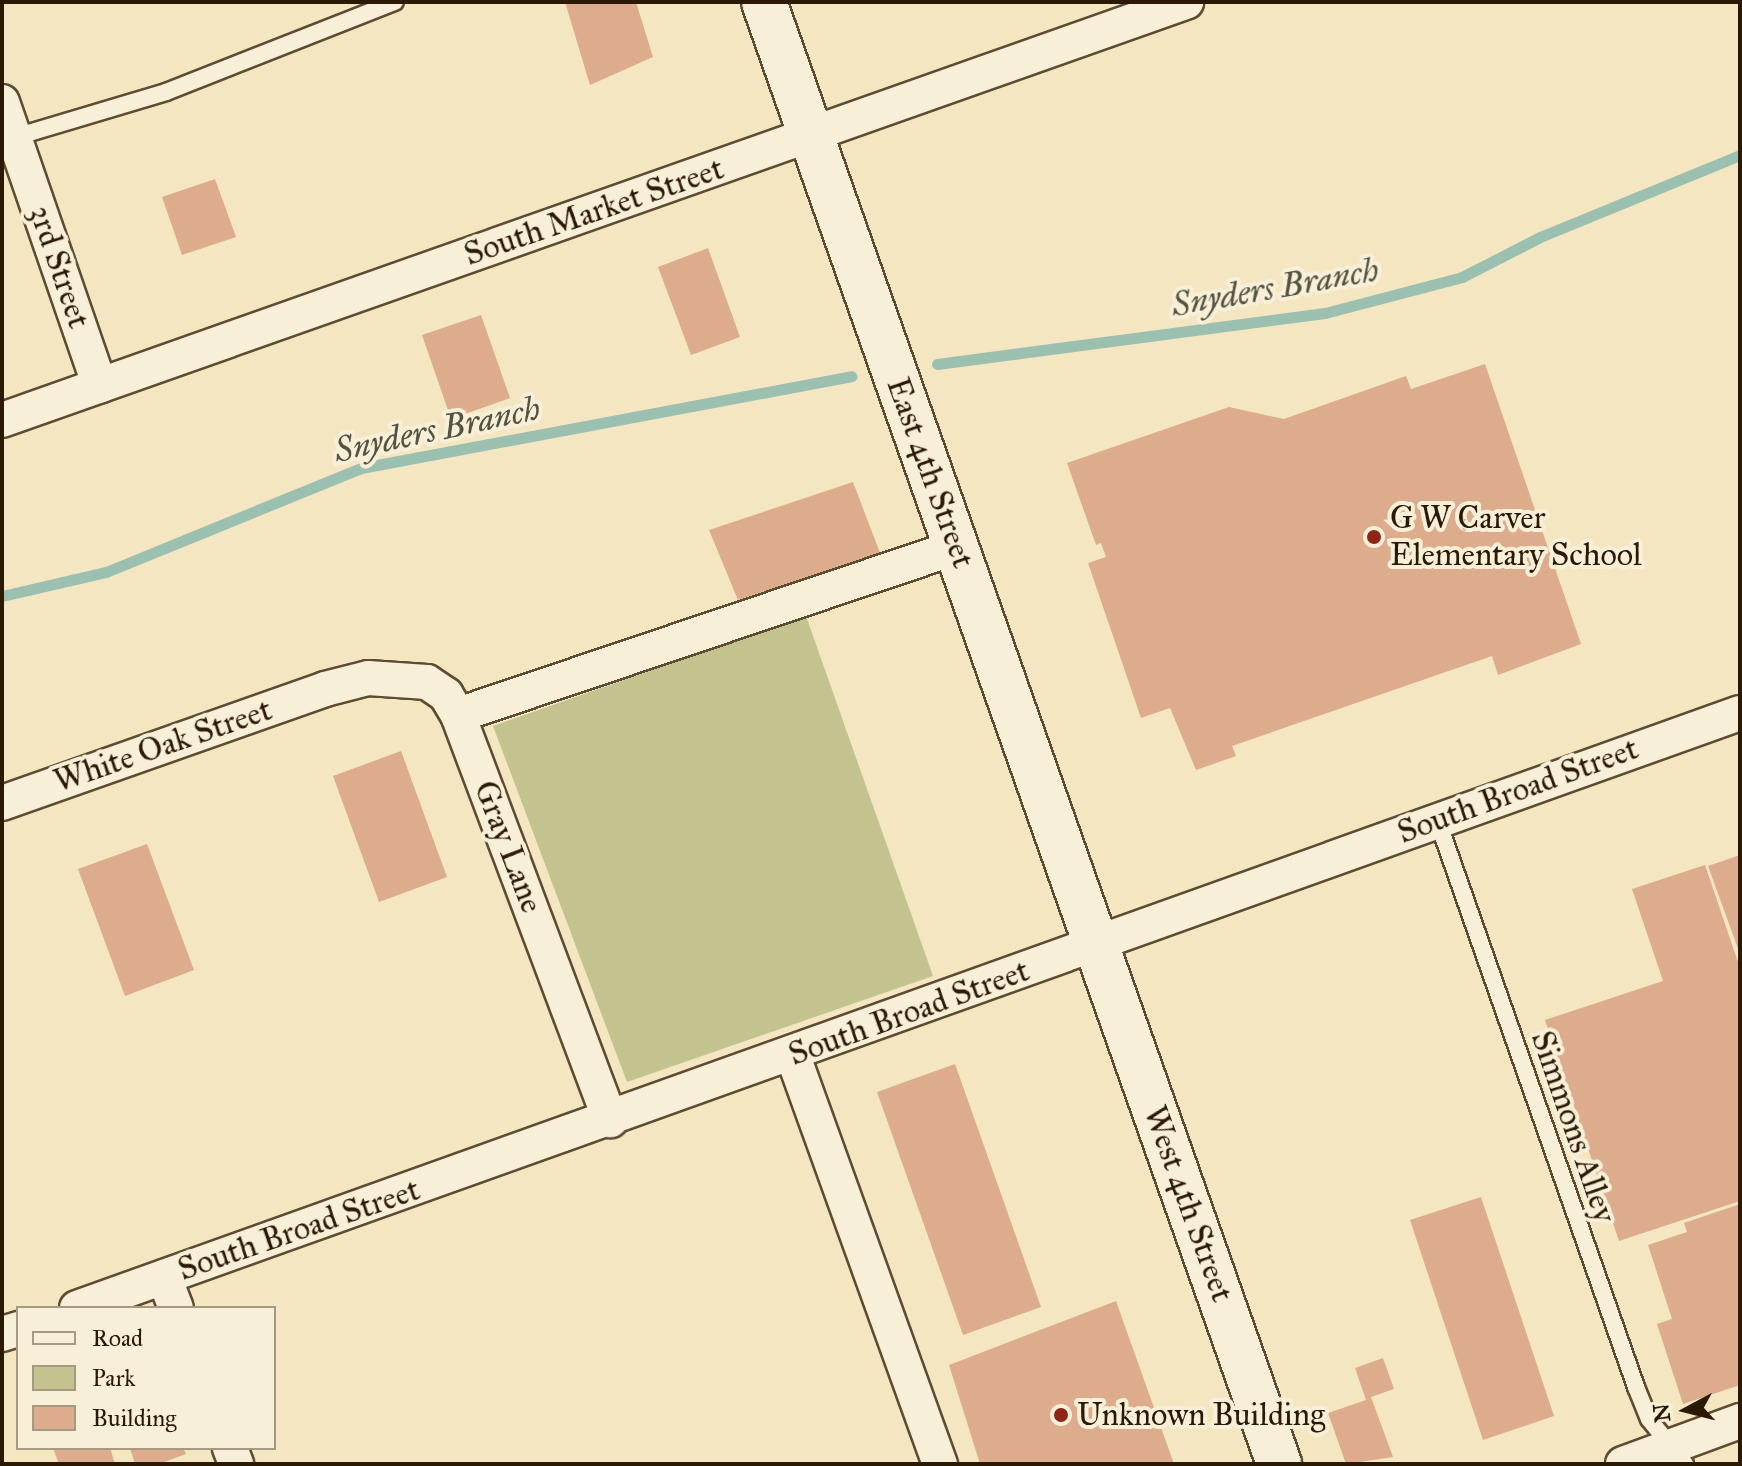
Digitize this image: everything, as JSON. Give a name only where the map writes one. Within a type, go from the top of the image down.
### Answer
[{"type":"main road","name":"East 4th Street","points":[[764,2],[1095,944]]},
{"type":"main road","name":"West 4th Street","points":[[1095,944],[1279,1464]]},
{"type":"street","name":"South Market Street","points":[[2,420],[1186,2]]},
{"type":"street","name":"3rd Street","points":[[2,102],[8,140],[100,386]]},
{"type":"street","points":[[458,715],[957,547]]},
{"type":"street","name":"Gray Lane","points":[[325,689],[368,678],[413,677],[446,695],[458,715],[610,1120]]},
{"type":"street","name":"White Oak Street","points":[[2,803],[325,689]]},
{"type":"street","name":"South Broad Street","points":[[89,1306],[170,1293],[610,1120],[793,1056],[1437,819],[1740,713]]},
{"type":"street","points":[[793,1056],[940,1464]]},
{"type":"street","points":[[1623,1464],[1678,1455],[1740,1421]]},
{"type":"lane","points":[[8,140],[166,92],[395,2]]},
{"type":"lane","name":"Simmons Alley","points":[[1437,819],[1630,1373],[1649,1419],[1678,1455]]},
{"type":"green space","points":[[806,616],[933,976],[627,1082],[493,726]]},
{"type":"building","points":[[565,2],[636,2],[653,57],[590,85]]},
{"type":"building","points":[[215,179],[236,237],[182,255],[162,197]]},
{"type":"building","points":[[708,248],[740,337],[691,355],[658,267]]},
{"type":"building","points":[[481,315],[510,398],[451,419],[422,335]]},
{"type":"building","points":[[1485,364],[1581,644],[1498,675],[1492,656],[1232,746],[1236,756],[1196,770],[1170,708],[1141,718],[1088,563],[1106,557],[1101,543],[1096,545],[1067,463],[1229,407],[1284,419],[1406,376],[1411,389]]},
{"type":"building","points":[[853,482],[880,553],[738,600],[709,530]]},
{"type":"building","points":[[401,751],[447,877],[379,902],[333,776]]},
{"type":"building","points":[[147,844],[194,970],[125,996],[78,869]]},
{"type":"building","points":[[1740,855],[1740,954],[1708,866]]},
{"type":"building","points":[[1705,865],[1740,968],[1740,1201],[1619,1241],[1545,1020],[1663,981],[1632,889]]},
{"type":"building","points":[[955,1064],[1041,1307],[963,1335],[877,1092]]},
{"type":"building","points":[[1481,1197],[1554,1416],[1483,1440],[1410,1220]]},
{"type":"building","points":[[1740,1204],[1740,1385],[1683,1404],[1657,1324],[1672,1319],[1648,1245],[1687,1232],[1684,1223]]},
{"type":"building","name":"Unknown Building","points":[[1116,1301],[1174,1464],[980,1464],[949,1365]]},
{"type":"building","points":[[1383,1358],[1394,1389],[1371,1397],[1393,1457],[1346,1464],[1328,1413],[1366,1400],[1355,1368]]},
{"type":"building","points":[[54,1450],[111,1450],[115,1464],[59,1464]]},
{"type":"building","points":[[131,1450],[184,1450],[186,1454],[159,1464],[135,1464]]},
{"type":"waterway","name":"Snyders Branch","points":[[937,364],[1325,313],[1462,277],[1540,237],[1740,155]]},
{"type":"waterway","name":"Snyders Branch","points":[[2,596],[106,572],[361,468],[851,376]]},
{"type":"place","name":"G W Carver Elementary School","points":[[1374,537]]},
{"type":"place","name":"Unknown Building","points":[[1061,1415]]}]
